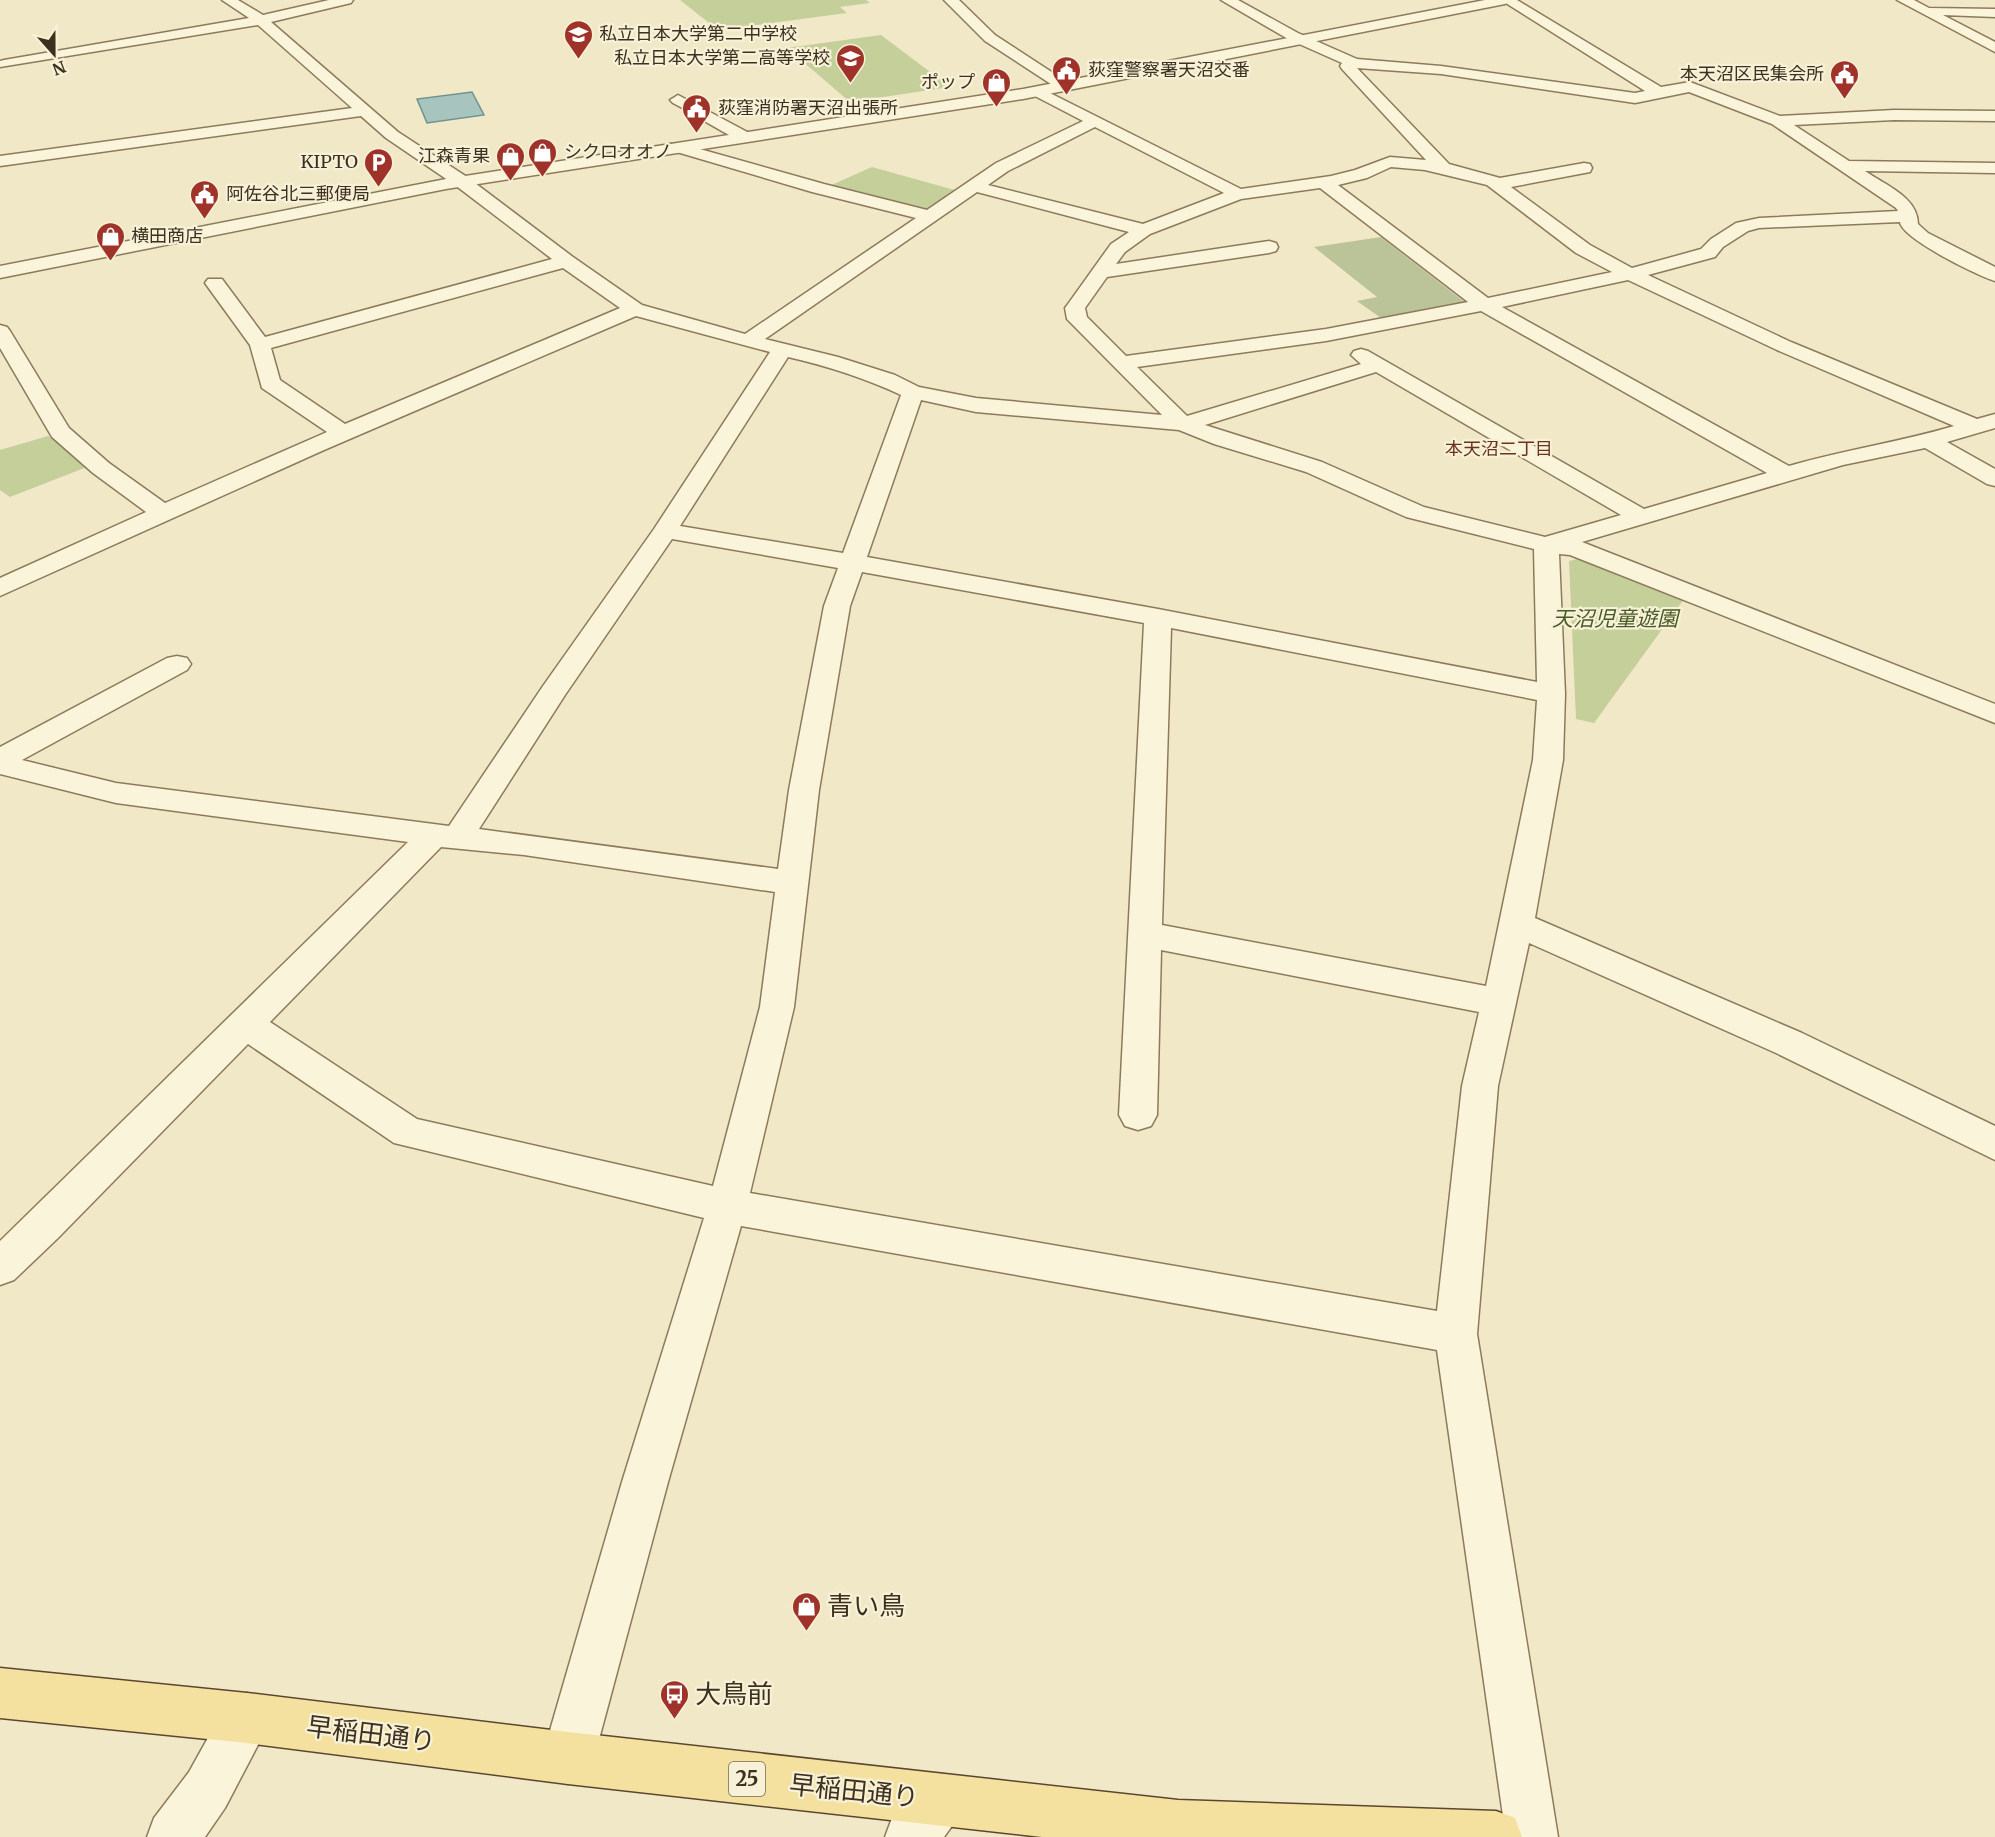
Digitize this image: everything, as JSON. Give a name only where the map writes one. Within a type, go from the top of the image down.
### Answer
[{"type":"main road","name":"早稲田通り","points":[[0,1693],[247,1718],[568,1758],[925,1819],[1181,1831],[1496,1837]]},
{"type":"street","points":[[229,0],[261,20],[392,135],[461,181],[566,261],[635,309],[748,341],[831,361],[887,380],[913,392],[976,405],[1183,424],[1222,439],[1314,467],[1415,512],[1546,545],[1575,548],[1995,714]]},
{"type":"street","points":[[1,66],[261,20],[346,0]]},
{"type":"street","points":[[951,0],[990,38],[1065,87]]},
{"type":"street","points":[[1228,0],[1354,63],[1441,70],[1635,98],[1690,87],[1778,121],[1898,200],[1904,205],[1909,216],[1909,226],[1922,237],[1995,275]]},
{"type":"street","points":[[0,272],[461,181],[1038,92],[1506,0],[1658,92]]},
{"type":"street","points":[[1904,0],[1995,48]]},
{"type":"street","points":[[1924,11],[1995,13]]},
{"type":"street","points":[[1354,63],[1347,66],[1444,169]]},
{"type":"street","points":[[1038,92],[1238,194]]},
{"type":"street","points":[[678,100],[705,114],[711,121],[746,137]]},
{"type":"street","points":[[0,161],[365,111]]},
{"type":"street","points":[[1778,121],[1894,115],[1995,116]]},
{"type":"street","points":[[748,341],[1002,166],[1096,121]]},
{"type":"street","points":[[676,147],[818,188],[930,216]]},
{"type":"street","points":[[1183,424],[1077,319],[1075,308],[1118,248],[1144,230],[1238,194],[1324,183],[1362,174],[1391,161],[1444,169],[1497,184],[1583,249],[1630,274],[1784,346],[1986,424]]},
{"type":"street","points":[[1846,166],[1995,168]]},
{"type":"street","points":[[1497,184],[1584,168]]},
{"type":"street","points":[[1324,183],[1484,305],[1786,474]]},
{"type":"street","points":[[973,186],[1144,230]]},
{"type":"street","points":[[1121,363],[1326,334],[1484,305],[1630,274],[1708,254],[1717,243],[1742,227],[1759,223],[1909,216]]},
{"type":"street","points":[[1101,272],[1269,247]]},
{"type":"street","points":[[260,345],[566,261]]},
{"type":"street","points":[[215,283],[260,345],[270,383],[343,434]]},
{"type":"street","points":[[0,588],[162,512],[635,309]]},
{"type":"street","points":[[0,331],[60,432],[101,468],[162,512]]},
{"type":"street","points":[[1326,334],[1639,516]]},
{"type":"street","points":[[0,1267],[246,1024],[446,836],[553,692],[665,531],[782,350]]},
{"type":"street","points":[[1183,424],[1378,365]]},
{"type":"street","points":[[568,1758],[645,1482],[727,1206],[777,1007],[804,790],[837,606],[913,392]]},
{"type":"street","points":[[1546,545],[1839,459],[1928,441],[1986,424]]},
{"type":"street","points":[[1928,441],[1995,479]]},
{"type":"street","points":[[665,531],[853,561],[1158,617],[1551,694]]},
{"type":"street","points":[[1532,1837],[1456,1334],[1480,1086],[1517,924],[1548,760],[1551,694],[1546,545]]},
{"type":"street","points":[[1137,1115],[1158,617]]},
{"type":"street","points":[[0,759],[177,664]]},
{"type":"street","points":[[0,764],[116,793],[524,844],[793,883]]},
{"type":"street","points":[[1517,924],[1789,1043],[1995,1144]]},
{"type":"street","points":[[1145,934],[1499,1002]]},
{"type":"street","points":[[246,1024],[407,1132],[727,1206],[1456,1334]]},
{"type":"street","points":[[173,1837],[207,1790],[247,1718]]},
{"type":"green space","points":[[680,0],[866,0],[870,3],[840,7],[847,13],[718,30]]},
{"type":"green space","points":[[881,35],[950,87],[850,102],[787,48]]},
{"type":"green space","points":[[872,167],[958,191],[928,212],[827,187]]},
{"type":"green space","points":[[1381,237],[1467,304],[1381,318],[1357,301],[1377,297],[1314,247]]},
{"type":"green space","points":[[48,436],[92,465],[10,497],[0,490],[0,450]]},
{"type":"green space","name":"天沼児童遊園","points":[[1582,558],[1684,599],[1594,723],[1576,719],[1569,561]]},
{"type":"water","points":[[472,92],[484,115],[427,123],[417,99]]},
{"type":"place","name":"私立日本大学第二中学校","points":[[578,60]]},
{"type":"place","name":"私立日本大学第二高等学校","points":[[851,84]]},
{"type":"place","name":"荻窪警察署天沼交番","points":[[1067,96]]},
{"type":"place","name":"本天沼区民集会所","points":[[1845,100]]},
{"type":"place","name":"ポップ","points":[[996,108]]},
{"type":"place","name":"荻窪消防署天沼出張所","points":[[697,134]]},
{"type":"place","name":"シクロオオノ","points":[[543,178]]},
{"type":"place","name":"江森青果","points":[[511,182]]},
{"type":"place","name":"KIPTO","points":[[379,188]]},
{"type":"place","name":"阿佐谷北三郵便局","points":[[205,220]]},
{"type":"place","name":"横田商店","points":[[110,262]]},
{"type":"place","name":"青い鳥","points":[[806,1632]]},
{"type":"place","name":"大鳥前","points":[[674,1720]]},
{"type":"district","name":"本天沼二丁目","points":[[1499,449]]}]
